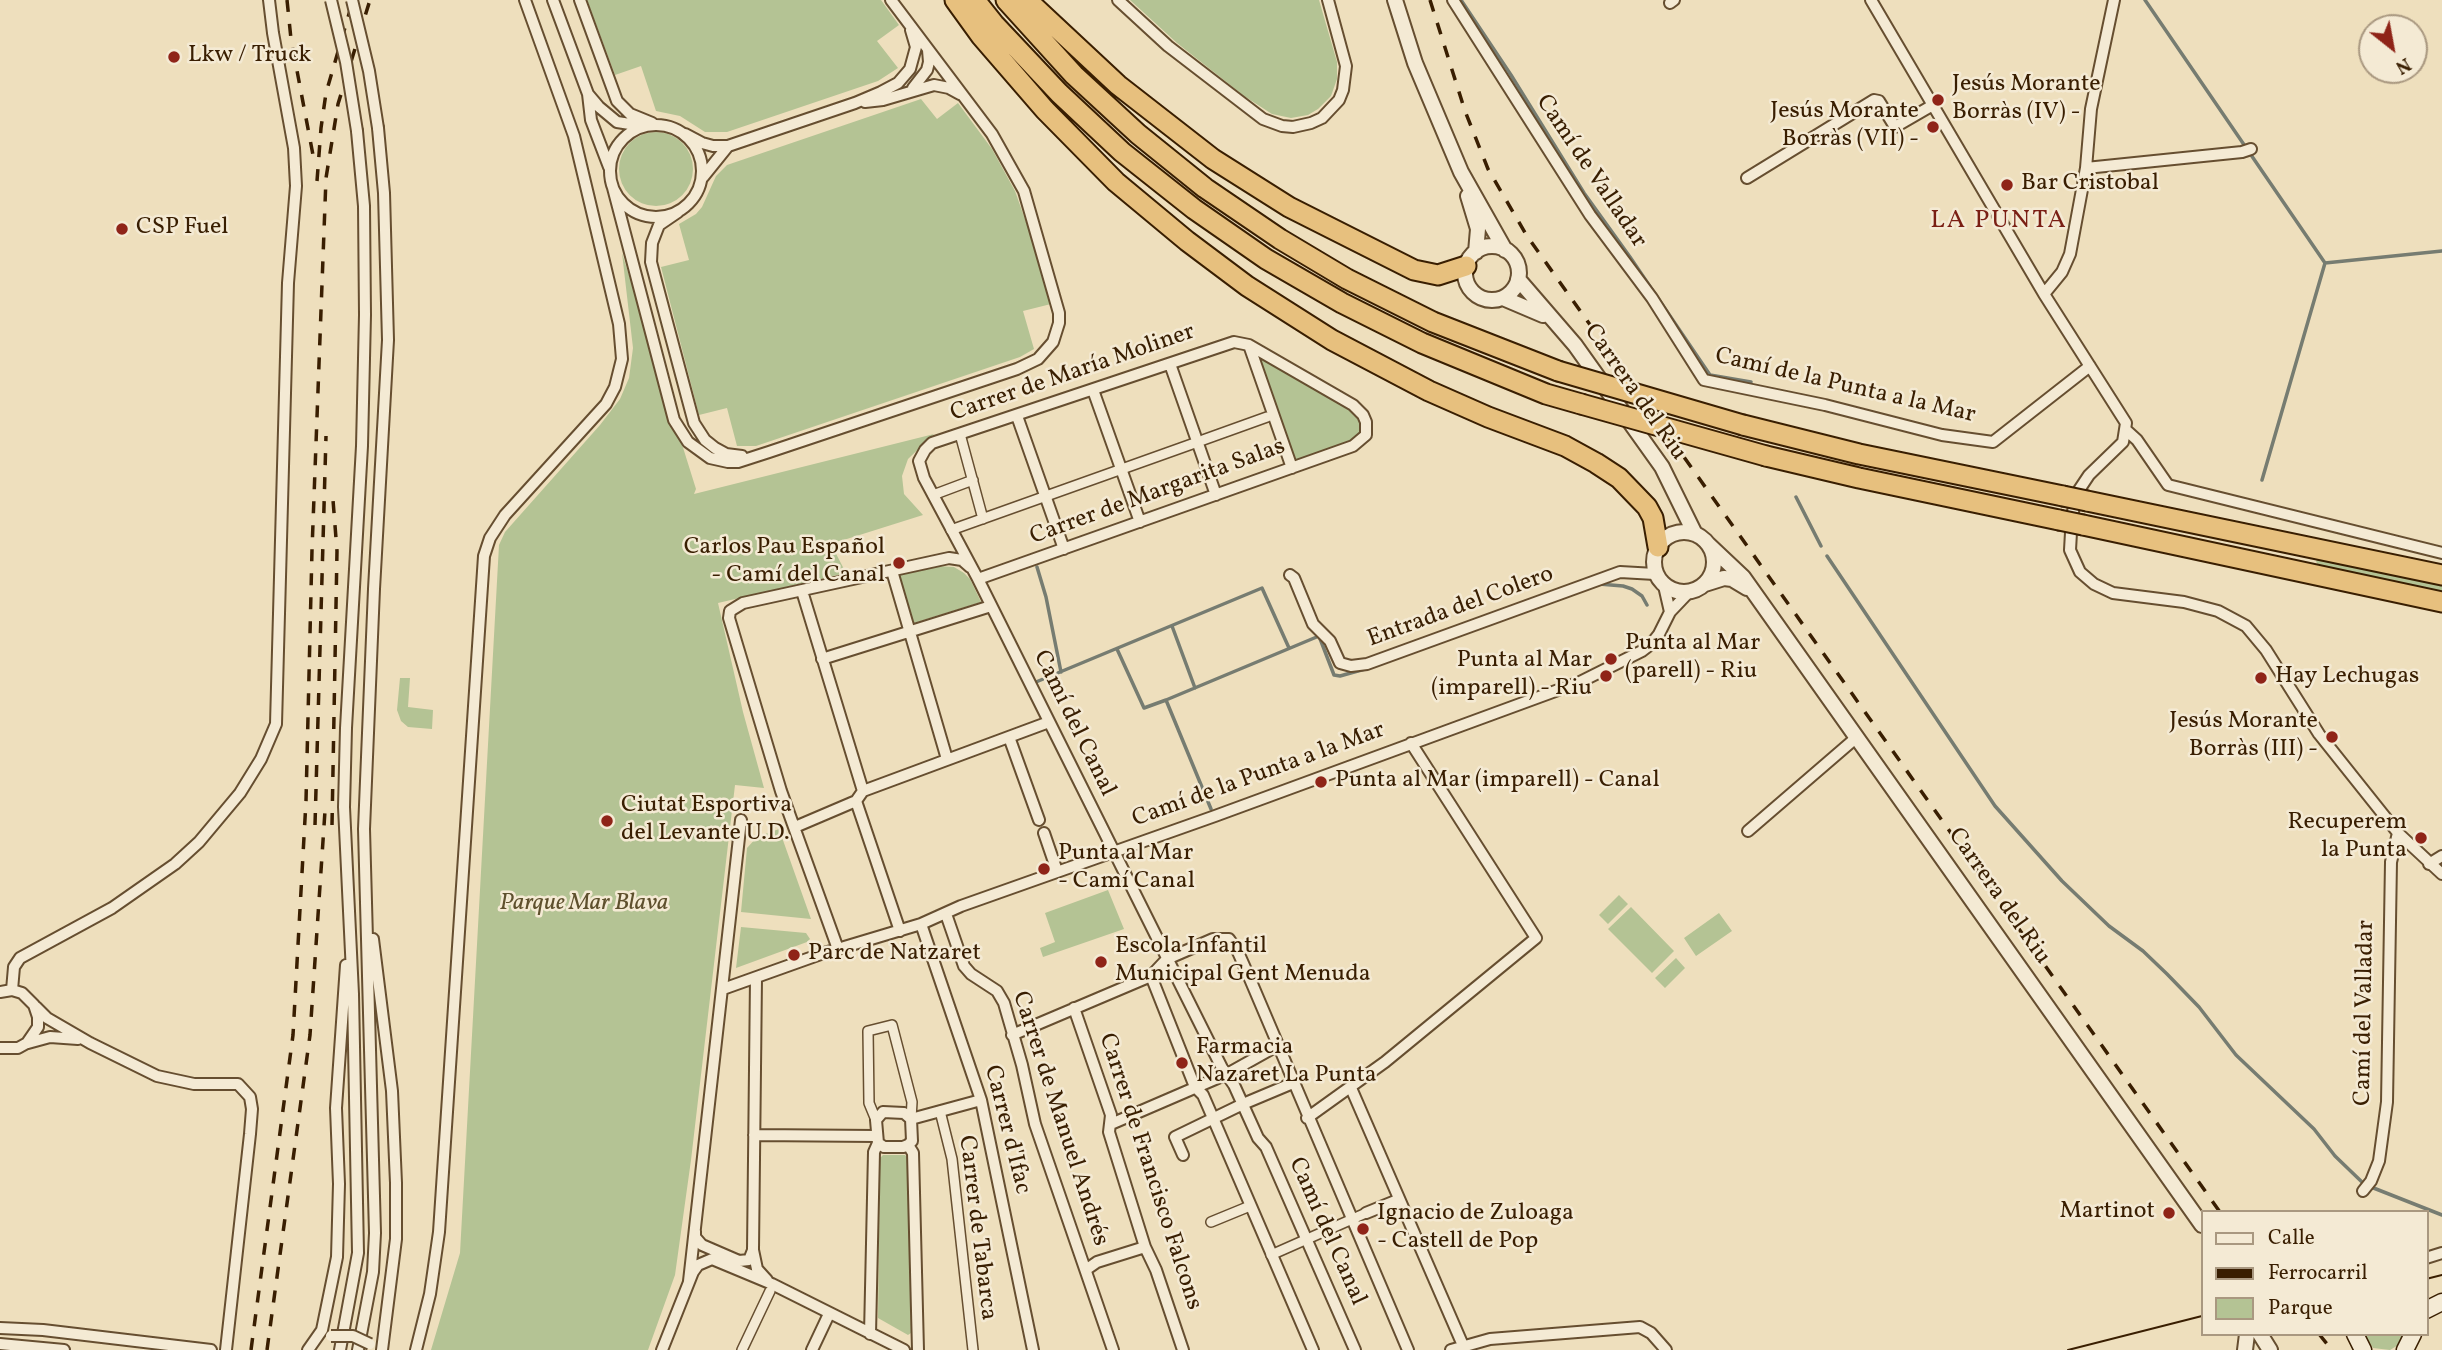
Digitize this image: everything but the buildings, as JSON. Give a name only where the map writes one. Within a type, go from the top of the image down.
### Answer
[{"type":"highway","points":[[955,0],[981,36],[1045,110],[1116,182],[1187,242],[1247,286],[1332,340],[1429,391],[1564,446],[1596,463],[1619,478],[1647,507],[1663,541]]},
{"type":"highway","points":[[975,0],[1059,93],[1122,152],[1194,209],[1266,259],[1342,303],[1422,342],[1546,394],[1766,456],[1859,478],[2442,602]]},
{"type":"highway","points":[[1006,0],[1074,75],[1138,134],[1205,188],[1280,239],[1347,279],[1433,322],[1558,372],[1743,425],[1859,454],[2442,575]]},
{"type":"highway","points":[[1027,0],[1118,85],[1213,159],[1289,207],[1414,270],[1437,275],[1471,259]]},
{"type":"street","points":[[226,1350],[250,1134],[250,1097],[238,1084],[194,1084],[157,1076],[47,1018],[30,999],[6,991],[20,958],[112,908],[175,864],[199,842],[240,793],[261,759],[276,724],[288,283],[296,186],[294,148],[272,33],[269,0]]},
{"type":"street","points":[[331,0],[346,61],[357,131],[364,206],[365,315],[362,446],[344,807],[351,917],[358,1253],[340,1350]]},
{"type":"street","points":[[352,0],[369,71],[378,128],[384,193],[388,340],[374,576],[365,879],[374,1113],[375,1233],[369,1298],[359,1350]]},
{"type":"street","points":[[416,1350],[430,1294],[439,1232],[484,556],[490,538],[505,515],[606,404],[619,377],[622,359],[619,324],[574,136],[525,0]]},
{"type":"street","points":[[553,0],[588,94],[591,120],[610,170],[678,428],[695,449],[718,460],[738,462],[1028,365],[1047,351],[1053,342],[1059,323],[1058,302],[1024,191],[1002,150],[891,0]]},
{"type":"street","points":[[580,0],[617,101],[630,114],[672,127],[713,146],[728,146],[855,103],[898,83],[906,76],[913,62],[915,47],[907,21]]},
{"type":"street","points":[[1118,0],[1168,46],[1253,111],[1272,123],[1293,127],[1322,118],[1339,100],[1343,90],[1346,66],[1328,0]]},
{"type":"street","points":[[1395,0],[1415,63],[1461,172],[1478,229],[1466,281],[1474,294],[1488,300],[1503,298],[1513,290],[1518,279],[1518,265],[1505,250],[1461,172]]},
{"type":"street","name":"Camí de Valladar","points":[[1453,0],[1590,215],[1652,298],[1695,365]]},
{"type":"street","points":[[1871,0],[2045,294],[2126,423],[2123,442],[2089,475],[2079,490],[2073,515],[2070,550],[2080,572],[2094,584],[2113,593],[2184,602],[2218,611],[2246,626],[2266,650],[2319,734],[2398,833],[2442,874]]},
{"type":"street","points":[[2045,294],[2067,264],[2086,167],[2091,109],[2114,0]]},
{"type":"street","points":[[905,93],[919,83],[927,70],[928,48]]},
{"type":"street","points":[[855,103],[883,100],[934,85],[949,88],[966,99]]},
{"type":"street","points":[[588,94],[617,121],[643,126]]},
{"type":"street","points":[[1747,178],[1874,100],[1879,101],[1895,127],[1933,105]]},
{"type":"street","points":[[610,170],[612,155],[630,132],[643,126],[658,124]]},
{"type":"street","points":[[685,134],[700,153],[702,178]]},
{"type":"street","points":[[728,146],[714,160],[690,203],[659,225],[650,252],[694,423],[705,440],[726,454],[739,456],[769,452]]},
{"type":"street","points":[[2086,167],[2246,151]]},
{"type":"street","points":[[612,184],[618,197],[638,214],[652,217],[678,212]]},
{"type":"street","points":[[1471,259],[1490,246],[1505,250]]},
{"type":"street","name":"Carrera del Riu","points":[[1518,279],[1575,345],[1662,467],[1695,534]]},
{"type":"street","name":"Carrera del Riu","points":[[1503,298],[1551,319]]},
{"type":"street","name":"Carrer de María Moliner","points":[[919,461],[932,443],[1234,342],[1249,345]]},
{"type":"street","points":[[1249,345],[1292,468]]},
{"type":"street","name":"Carrer de Margarita Salas","points":[[976,576],[1064,549],[1362,441],[1367,430],[1359,410],[1249,345]]},
{"type":"street","points":[[1170,364],[1216,495]]},
{"type":"street","name":"Camí de la Punta a la Mar","points":[[1695,365],[1704,380],[1825,405],[1942,435],[1993,442],[2090,366]]},
{"type":"street","points":[[1093,390],[1140,522]]},
{"type":"street","points":[[1017,416],[1064,549]]},
{"type":"street","points":[[1203,440],[1267,417]]},
{"type":"street","points":[[2126,430],[2137,440],[2168,485],[2442,553]]},
{"type":"street","points":[[960,434],[983,519]]},
{"type":"street","points":[[951,530],[1192,444]]},
{"type":"street","name":"Camí del Canal","points":[[919,461],[923,478],[976,576],[1258,1138],[1266,1147],[1355,1350]]},
{"type":"street","points":[[933,495],[972,480]]},
{"type":"street","name":"Carrera del Riu","points":[[1663,541],[1676,516],[1676,497]]},
{"type":"street","points":[[1660,580],[1676,592],[1689,592],[1705,584],[1713,568],[1713,555],[1708,544],[1695,534],[1682,532],[1663,541],[1653,560],[1670,612]]},
{"type":"street","name":"Carrera del Riu","points":[[1708,544],[1743,577],[2200,1222]]},
{"type":"street","points":[[838,949],[781,791],[729,618],[730,611],[743,603],[949,558],[962,560],[976,576]]},
{"type":"street","points":[[891,571],[947,760]]},
{"type":"street","name":"Entrada del Colero","points":[[1290,575],[1294,578],[1312,625],[1330,641],[1340,663],[1351,666],[1367,664],[1620,572],[1660,580]]},
{"type":"street","name":"Carrera del Riu","points":[[1705,584],[1715,580],[1732,579],[1756,596]]},
{"type":"street","points":[[802,591],[863,791]]},
{"type":"street","name":"Camí de la Punta a la Mar","points":[[723,989],[838,949],[921,924],[1057,871],[1580,682],[1642,651],[1659,634],[1670,612],[1689,592]]},
{"type":"street","points":[[822,659],[991,607]]},
{"type":"street","points":[[795,827],[856,801],[863,791],[1048,722]]},
{"type":"street","points":[[1009,737],[1057,871]]},
{"type":"street","points":[[1748,831],[1857,737]]},
{"type":"street","points":[[1307,1118],[1351,1088],[1536,938],[1411,743]]},
{"type":"street","points":[[856,801],[900,930]]},
{"type":"street","points":[[689,1281],[741,820]]},
{"type":"street","name":"Camí del Valladar","points":[[2364,1191],[2379,1161],[2387,1102],[2391,862],[2398,833]]},
{"type":"street","points":[[2429,864],[2442,856]]},
{"type":"street","points":[[365,879],[383,1009],[395,1136],[396,1239],[382,1350]]},
{"type":"street","name":"Carrer de Manuel Andrés","points":[[946,914],[964,965],[971,974],[997,991],[1004,1003],[1035,1124],[1114,1350]]},
{"type":"street","points":[[310,1349],[322,1330],[337,1257],[339,1184],[336,1108],[351,917]]},
{"type":"street","name":"Carrer d'Ifac","points":[[921,924],[981,1100],[1034,1350]]},
{"type":"street","points":[[1312,1350],[1203,1095],[1195,1087],[1151,976],[1167,959],[1213,939],[1229,939],[1238,952],[1408,1350]]},
{"type":"street","name":"Carrer de Francisco Falcons","points":[[1012,1035],[1151,976]]},
{"type":"street","points":[[756,978],[752,1250],[757,1269],[771,1287]]},
{"type":"street","points":[[27,1043],[38,1027],[36,1007]]},
{"type":"street","name":"Carrer de Francisco Falcons","points":[[1074,1008],[1109,1107],[1109,1132],[1145,1247],[1156,1270],[1184,1350]]},
{"type":"street","points":[[754,1135],[877,1140],[884,1147],[908,1145],[912,1141],[912,1102],[892,1025],[868,1031],[869,1104],[876,1119],[877,1140],[874,1153],[870,1334]]},
{"type":"street","points":[[0,1048],[18,1048],[27,1043],[62,1036],[90,1043]]},
{"type":"street","points":[[1111,1124],[1227,1074],[1277,1046]]},
{"type":"street","points":[[1183,1155],[1175,1137],[1293,1083]]},
{"type":"street","points":[[1351,1088],[1464,1348]]},
{"type":"street","points":[[911,1119],[981,1100]]},
{"type":"street","name":"Carrer de Tabarca","points":[[940,1111],[952,1159],[973,1350]]},
{"type":"street","points":[[876,1119],[883,1112],[904,1113],[911,1119]]},
{"type":"street","points":[[908,1145],[913,1153],[918,1350]]},
{"type":"street","points":[[1271,1255],[1398,1200]]},
{"type":"street","points":[[1211,1222],[1251,1206]]},
{"type":"street","points":[[695,1228],[695,1237],[702,1245],[739,1261],[749,1259],[752,1250]]},
{"type":"street","points":[[1087,1269],[1097,1262],[1145,1247]]},
{"type":"street","points":[[662,1350],[689,1281],[698,1265],[712,1259],[729,1264],[771,1287],[904,1350]]},
{"type":"street","points":[[742,1350],[771,1287]]},
{"type":"street","points":[[812,1350],[829,1314]]},
{"type":"street","points":[[1451,1350],[1490,1339],[1640,1327],[1651,1333],[1666,1350]]},
{"type":"street","points":[[0,1328],[211,1350]]},
{"type":"street","points":[[310,1349],[331,1336],[353,1336],[373,1347]]},
{"type":"street","points":[[0,1344],[64,1350]]},
{"type":"green space","points":[[587,0],[881,0],[899,25],[877,41],[898,68],[878,81],[727,132],[705,132],[680,116],[656,111],[641,66],[615,75]]},
{"type":"green space","points":[[1130,0],[1319,0],[1337,62],[1337,79],[1331,96],[1308,115],[1291,118],[1272,114],[1244,96],[1177,43]]},
{"type":"green space","points":[[921,99],[937,119],[958,103],[992,149],[1015,191],[1051,304],[1023,311],[1034,349],[1020,357],[756,446],[737,446],[727,408],[699,415],[661,267],[689,260],[679,224],[702,207],[716,176],[727,165]]},
{"type":"green space","points":[[656,132],[670,135],[682,143],[690,155],[693,169],[690,183],[682,195],[670,203],[656,206],[642,203],[630,195],[622,183],[619,169],[622,155],[630,143],[642,135]]},
{"type":"green space","name":"Ciutat Esportiva del Levante U.D.","points":[[622,253],[696,489],[694,494],[934,434],[908,459],[902,476],[904,494],[923,515],[831,544],[846,573],[718,603],[764,788],[735,785],[675,1275],[648,1350],[431,1350],[460,1253],[499,545],[505,532],[600,425],[620,399],[629,378],[633,348]]},
{"type":"green space","points":[[1259,357],[1356,412],[1362,420],[1361,433],[1356,441],[1294,461],[1257,360]]},
{"type":"green space","points":[[2319,558],[2442,585],[2442,593],[2318,566],[2316,561]]},
{"type":"green space","points":[[938,566],[954,567],[964,573],[970,579],[981,602],[914,623],[899,575]]},
{"type":"green space","points":[[400,678],[410,678],[408,707],[433,710],[432,729],[408,727],[401,721],[397,710]]},
{"type":"green space","points":[[779,829],[811,919],[741,912],[747,848],[757,837]]},
{"type":"green space","points":[[1108,890],[1124,929],[1043,957],[1040,948],[1055,942],[1045,913]]},
{"type":"green space","points":[[1619,895],[1628,904],[1608,924],[1599,915]]},
{"type":"green space","points":[[1631,907],[1674,951],[1652,973],[1608,929]]},
{"type":"green space","points":[[1719,913],[1732,931],[1696,956],[1684,938]]},
{"type":"green space","points":[[741,927],[806,933],[810,939],[736,968]]},
{"type":"green space","points":[[1676,958],[1685,968],[1665,988],[1655,978]]},
{"type":"green space","points":[[883,1155],[905,1155],[908,1158],[911,1333],[908,1335],[878,1318],[880,1158]]},
{"type":"green space","points":[[2365,1336],[2404,1336],[2400,1344],[2390,1350],[2373,1348]]},
{"type":"waterway","points":[[1461,0],[1584,193],[1710,375],[1751,382]]},
{"type":"waterway","points":[[2145,0],[2325,263]]},
{"type":"waterway","points":[[2262,480],[2325,263],[2442,251]]},
{"type":"waterway","points":[[1796,497],[1821,546]]},
{"type":"waterway","points":[[1827,556],[1995,806],[2062,881],[2109,926],[2143,951],[2167,974],[2199,1007],[2236,1055],[2314,1129],[2335,1156],[2363,1183]]},
{"type":"waterway","points":[[1037,567],[1061,672]]},
{"type":"waterway","points":[[1599,584],[1632,589],[1642,596],[1647,605]]},
{"type":"waterway","points":[[1036,682],[1262,588],[1289,648]]},
{"type":"waterway","points":[[1172,626],[1195,688]]},
{"type":"waterway","points":[[1166,700],[1319,636],[1334,675],[1340,676],[1365,669]]},
{"type":"waterway","points":[[1117,649],[1144,708],[1166,700],[1211,809]]},
{"type":"waterway","points":[[2371,1187],[2442,1215]]},
{"type":"tram line","points":[[2428,1278],[2442,1275]]},
{"type":"tram line","points":[[2068,1350],[2200,1317]]},
{"type":"railway","points":[[287,0],[291,39],[313,155]]},
{"type":"railway","points":[[317,181],[326,93],[353,0]]},
{"type":"railway","points":[[251,1350],[293,1035],[306,801],[326,178],[338,104],[370,0]]},
{"type":"railway","points":[[1430,0],[1465,111],[1488,169],[1527,236],[2219,1210]]},
{"type":"railway","points":[[315,825],[326,436]]},
{"type":"railway","points":[[332,825],[337,551],[333,500]]},
{"type":"railway","points":[[267,1350],[310,1035],[325,811]]},
{"type":"railway","points":[[2321,1336],[2332,1350]]},
{"type":"place","name":"Lkw / Truck","points":[[174,57]]},
{"type":"place","name":"Jesús Morante Borràs (IV) -","points":[[1938,100]]},
{"type":"place","name":"Jesús Morante Borràs (VII) -","points":[[1933,127]]},
{"type":"place","name":"Bar Cristobal","points":[[2007,185]]},
{"type":"place","name":"CSP Fuel","points":[[122,229]]},
{"type":"place","name":"Carlos Pau Español - Camí del Canal","points":[[899,563]]},
{"type":"place","name":"Punta al Mar (parell) - Riu","points":[[1611,659]]},
{"type":"place","name":"Punta al Mar (imparell) - Riu","points":[[1606,676]]},
{"type":"place","name":"Hay Lechugas","points":[[2261,678]]},
{"type":"place","name":"Jesús Morante Borràs (III) -","points":[[2332,737]]},
{"type":"place","name":"Punta al Mar (imparell) - Canal","points":[[1321,782]]},
{"type":"place","name":"Ciutat Esportiva del Levante U.D.","points":[[607,821]]},
{"type":"place","name":"Recuperem la Punta","points":[[2421,838]]},
{"type":"place","name":"Punta al Mar - Camí Canal","points":[[1044,869]]},
{"type":"place","name":"Parc de Natzaret","points":[[794,955]]},
{"type":"place","name":"Escola Infantil Municipal Gent Menuda","points":[[1101,962]]},
{"type":"place","name":"Farmacia Nazaret La Punta","points":[[1182,1063]]},
{"type":"place","name":"Martinot","points":[[2169,1213]]},
{"type":"place","name":"Ignacio de Zuloaga - Castell de Pop","points":[[1363,1229]]},
{"type":"district","name":"LA PUNTA","points":[[1999,222]]},
{"type":"park label","name":"Parque Mar Blava","points":[[584,905]]}]
